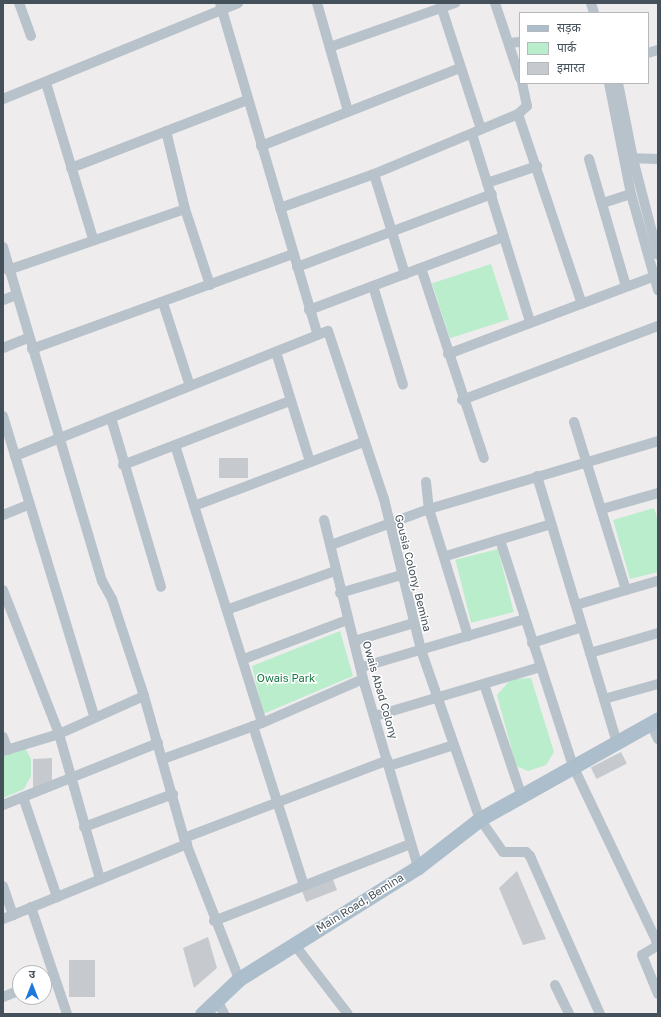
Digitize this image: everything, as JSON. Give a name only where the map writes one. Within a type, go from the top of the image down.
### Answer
[{"type":"main road","name":"Main Road, Bemina","points":[[202,1014],[239,979],[418,867],[480,819],[520,794],[654,722]]},
{"type":"street","points":[[19,3],[31,36]]},
{"type":"street","points":[[3,99],[46,83],[221,7],[238,3]]},
{"type":"street","points":[[317,3],[348,111]]},
{"type":"street","points":[[330,47],[442,6],[455,3]]},
{"type":"street","points":[[496,3],[519,75]]},
{"type":"street","points":[[442,6],[477,131],[486,183],[492,194],[503,237],[530,321]]},
{"type":"street","points":[[15,456],[318,335],[247,100],[221,7]]},
{"type":"street","points":[[509,43],[519,42]]},
{"type":"street","points":[[261,146],[460,68]]},
{"type":"street","points":[[46,83],[93,239]]},
{"type":"street","points":[[280,208],[374,174],[518,114],[528,106],[522,84]]},
{"type":"street","points":[[609,84],[628,158],[658,255]]},
{"type":"street","points":[[618,84],[628,158],[631,194],[656,276],[658,290]]},
{"type":"street","points":[[71,168],[247,100]]},
{"type":"street","points":[[518,114],[537,166],[582,304]]},
{"type":"street","points":[[166,131],[185,209],[210,285]]},
{"type":"street","points":[[628,158],[658,159]]},
{"type":"street","points":[[589,159],[626,286]]},
{"type":"street","points":[[486,183],[537,166]]},
{"type":"street","points":[[374,174],[405,274]]},
{"type":"street","points":[[297,267],[492,194]]},
{"type":"street","points":[[603,204],[631,194]]},
{"type":"street","points":[[8,270],[93,239],[185,209]]},
{"type":"street","points":[[310,310],[503,237]]},
{"type":"street","points":[[3,247],[8,270],[58,440],[102,581],[112,599],[144,696],[186,841],[214,921],[239,979]]},
{"type":"street","points":[[32,349],[163,303],[293,254]]},
{"type":"street","points":[[421,268],[462,400],[484,458]]},
{"type":"street","points":[[448,354],[530,321],[582,304],[626,286],[656,276]]},
{"type":"street","points":[[373,286],[403,385]]},
{"type":"street","points":[[3,300],[16,295]]},
{"type":"street","points":[[163,303],[190,386]]},
{"type":"street","points":[[462,400],[658,326]]},
{"type":"street","name":"Gousia Colony, Bemina","points":[[318,335],[328,331],[363,442],[384,499],[387,523],[421,650],[437,701],[480,819],[502,852],[526,852],[530,856],[600,1014]]},
{"type":"street","points":[[3,348],[28,338]]},
{"type":"street","points":[[276,352],[290,402],[310,462]]},
{"type":"street","points":[[123,465],[290,402]]},
{"type":"street","points":[[3,416],[28,505],[94,716]]},
{"type":"street","points":[[111,418],[123,465],[161,587]]},
{"type":"street","points":[[574,422],[626,590]]},
{"type":"street","points":[[331,545],[387,523],[429,509],[586,461],[658,441]]},
{"type":"street","points":[[194,506],[363,442]]},
{"type":"street","points":[[175,445],[229,609],[244,660],[257,724],[277,804],[304,886]]},
{"type":"street","points":[[537,476],[617,742]]},
{"type":"street","points":[[426,482],[429,509],[446,556],[468,636]]},
{"type":"street","points":[[602,510],[658,495]]},
{"type":"street","points":[[3,515],[28,505]]},
{"type":"street","name":"Owais Abad Colony","points":[[324,520],[331,545],[334,571],[347,620],[362,667],[363,679],[375,716],[410,844],[418,867]]},
{"type":"street","points":[[446,556],[551,524]]},
{"type":"street","points":[[500,540],[532,643],[573,766],[656,940],[657,946],[642,955],[658,994]]},
{"type":"street","points":[[229,609],[334,571]]},
{"type":"street","points":[[340,593],[401,575]]},
{"type":"street","points":[[576,605],[658,581]]},
{"type":"street","points":[[3,590],[58,734],[69,778],[100,879]]},
{"type":"street","points":[[362,667],[525,619]]},
{"type":"street","points":[[244,660],[347,620]]},
{"type":"street","points":[[354,641],[414,623]]},
{"type":"street","points":[[532,643],[582,627]]},
{"type":"street","points":[[590,653],[658,633]]},
{"type":"street","points":[[375,716],[437,701],[484,684],[540,667]]},
{"type":"street","points":[[163,759],[257,724],[363,679]]},
{"type":"street","points":[[484,684],[520,794]]},
{"type":"street","points":[[604,699],[658,684]]},
{"type":"street","points":[[3,737],[5,750],[58,734],[94,716],[144,696]]},
{"type":"street","points":[[654,722],[658,739]]},
{"type":"street","points":[[3,805],[158,743]]},
{"type":"street","points":[[3,919],[277,804],[388,763],[454,745]]},
{"type":"street","points":[[84,827],[173,794]]},
{"type":"street","points":[[23,797],[57,897]]},
{"type":"street","points":[[214,921],[410,844]]},
{"type":"street","points":[[3,886],[13,915]]},
{"type":"street","points":[[32,907],[67,1014]]},
{"type":"street","points":[[294,944],[348,1014]]},
{"type":"street","points":[[555,985],[569,1014]]},
{"type":"street","points":[[217,1000],[224,1014]]},
{"type":"green space","points":[[491,264],[509,319],[450,338],[432,283]]},
{"type":"green space","points":[[654,508],[658,520],[658,572],[630,579],[613,520]]},
{"type":"green space","points":[[498,549],[514,612],[471,623],[455,560]]},
{"type":"green space","name":"Owais Park","points":[[340,631],[353,676],[263,714],[252,666]]},
{"type":"green space","points":[[531,678],[554,752],[546,765],[528,771],[516,766],[497,695],[511,679]]},
{"type":"green space","points":[[24,746],[31,759],[31,776],[24,789],[3,798],[3,755]]},
{"type":"building","points":[[219,458],[248,458],[248,478],[219,478]]},
{"type":"building","points":[[621,752],[627,764],[597,779],[591,767]]},
{"type":"building","points":[[52,758],[52,783],[33,790],[33,759]]},
{"type":"building","points":[[517,871],[546,939],[523,945],[499,888]]},
{"type":"building","points":[[332,877],[337,890],[306,902],[301,889]]},
{"type":"building","points":[[208,937],[217,968],[194,988],[183,948]]},
{"type":"building","points":[[69,960],[95,960],[95,997],[69,997]]}]
